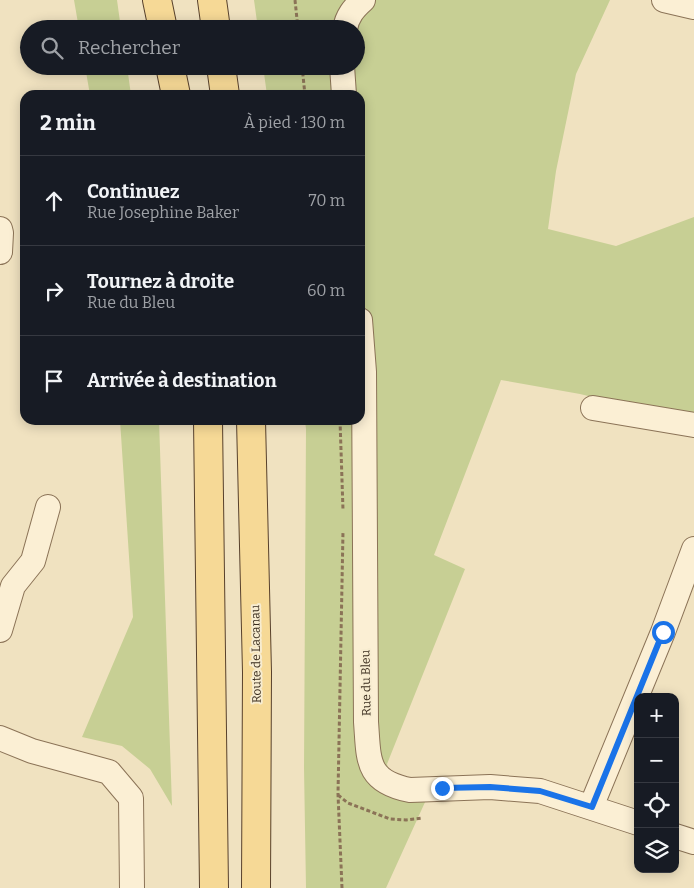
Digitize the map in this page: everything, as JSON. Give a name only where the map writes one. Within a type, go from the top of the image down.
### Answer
[{"type":"main road","points":[[158,0],[161,20]]},
{"type":"main road","points":[[212,0],[215,20]]},
{"type":"main road","points":[[172,75],[175,90]]},
{"type":"main road","points":[[222,75],[224,90]]},
{"type":"main road","points":[[208,425],[214,888]]},
{"type":"main road","name":"Route de Lacanau","points":[[251,425],[257,672],[256,888]]},
{"type":"street","points":[[348,20],[353,10],[363,0]]},
{"type":"street","points":[[664,0],[694,7]]},
{"type":"street","points":[[343,75],[344,90]]},
{"type":"street","points":[[0,229],[0,252]]},
{"type":"street","points":[[593,408],[694,425]]},
{"type":"street","name":"Rue du Bleu","points":[[364,425],[366,722],[369,758],[373,770],[380,777],[398,788],[410,790],[490,787],[540,791],[634,822]]},
{"type":"street","points":[[0,630],[14,586],[33,561],[48,507]]},
{"type":"street","points":[[592,807],[663,632],[694,549]]},
{"type":"street","points":[[0,738],[32,751],[110,772],[131,798],[132,888]]},
{"type":"street","points":[[679,837],[694,842]]},
{"type":"path","points":[[295,0],[297,20]]},
{"type":"path","points":[[303,75],[304,90]]},
{"type":"path","points":[[340,425],[343,515]]},
{"type":"path","points":[[342,888],[338,794],[343,525]]},
{"type":"path","points":[[338,794],[348,803],[390,819],[423,818]]},
{"type":"green space","points":[[74,0],[117,0],[120,20],[77,20]]},
{"type":"green space","points":[[254,0],[610,0],[576,74],[556,171],[548,229],[616,246],[694,217],[694,415],[501,380],[434,555],[465,569],[387,764],[396,797],[426,800],[386,888],[306,888],[304,768],[306,425],[365,425],[365,90],[266,90],[264,75],[365,75],[365,20],[257,20]]},
{"type":"green space","points":[[87,75],[128,75],[130,90],[89,90]]},
{"type":"green space","points":[[120,425],[159,425],[172,806],[150,769],[122,746],[82,737],[133,617]]},
{"type":"route","points":[[442,788],[490,787],[540,791],[592,807],[663,632]]}]
